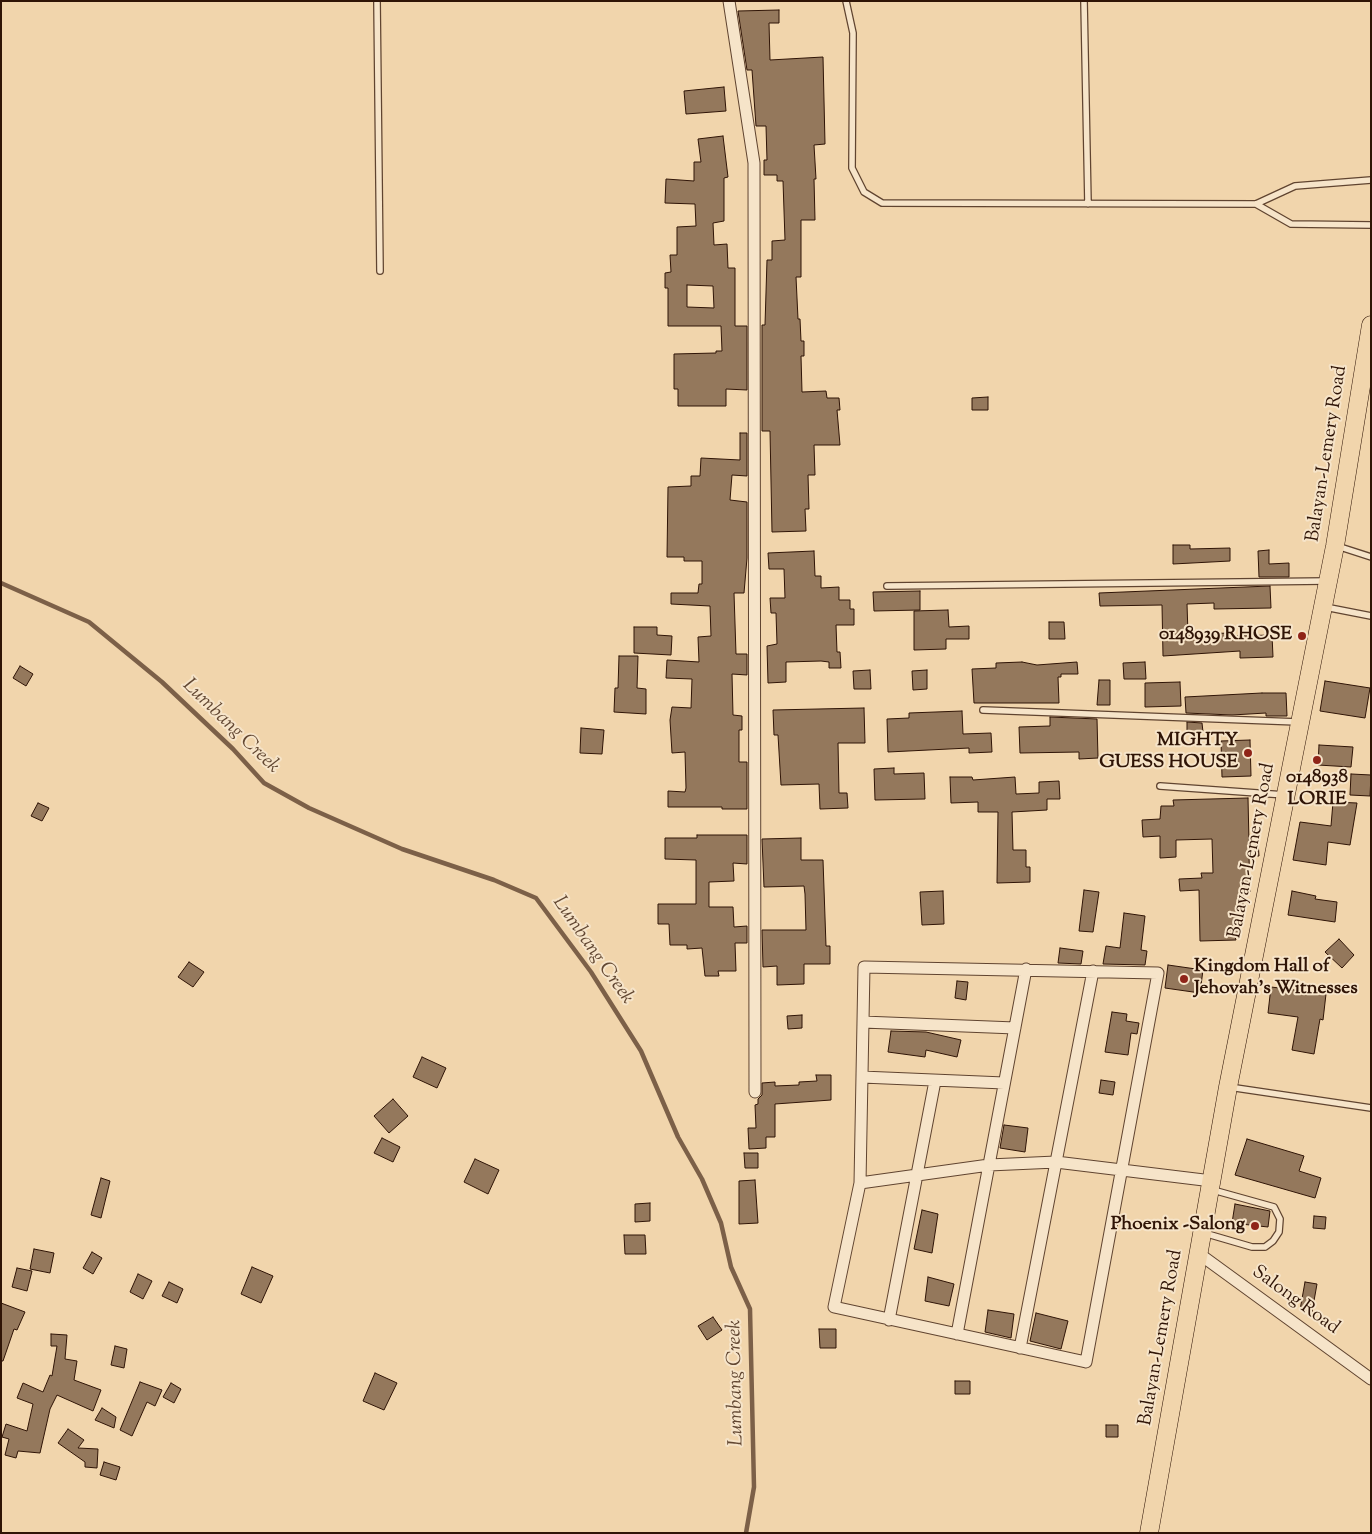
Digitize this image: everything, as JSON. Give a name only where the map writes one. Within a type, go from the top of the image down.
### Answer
[{"type":"main road","name":"Balayan-Lemery Road","points":[[1149,1533],[1228,1087],[1335,546],[1371,325]]},
{"type":"street","points":[[729,1],[754,163],[755,1092]]},
{"type":"street","points":[[864,967],[1026,969],[1158,973],[1086,1362],[834,1307],[860,1184],[864,967]]},
{"type":"street","points":[[957,1334],[1026,969]]},
{"type":"street","points":[[1020,1348],[1093,971]]},
{"type":"street","points":[[863,1022],[1015,1028]]},
{"type":"street","points":[[862,1076],[1004,1083]]},
{"type":"street","points":[[889,1320],[935,1081]]},
{"type":"street","points":[[860,1184],[989,1165],[1056,1162],[1123,1170],[1211,1186]]},
{"type":"street","name":"Salong Road","points":[[1198,1253],[1371,1378]]},
{"type":"lane","points":[[377,1],[380,271]]},
{"type":"lane","points":[[846,1],[853,33],[852,168],[864,192],[882,203],[1256,204],[1295,186],[1371,180]]},
{"type":"lane","points":[[1084,1],[1088,204]]},
{"type":"lane","points":[[1256,204],[1291,224],[1371,225]]},
{"type":"lane","points":[[1335,546],[1371,557]]},
{"type":"lane","points":[[887,586],[1328,581]]},
{"type":"lane","points":[[1323,607],[1371,616]]},
{"type":"lane","points":[[983,710],[1300,722]]},
{"type":"lane","points":[[1160,786],[1286,795]]},
{"type":"lane","points":[[1228,1087],[1371,1108]]},
{"type":"lane","points":[[1202,1233],[1252,1248],[1265,1246],[1273,1241],[1279,1232],[1280,1219],[1274,1207],[1211,1186]]},
{"type":"building","points":[[779,10],[779,23],[769,23],[770,60],[823,57],[825,144],[814,145],[816,179],[814,179],[815,220],[801,220],[801,277],[796,277],[798,319],[800,319],[801,341],[804,341],[804,356],[801,356],[802,392],[826,391],[827,398],[839,398],[840,410],[837,410],[840,445],[814,445],[815,475],[808,475],[809,509],[805,509],[806,531],[772,532],[770,431],[762,431],[762,325],[765,325],[767,260],[772,260],[772,241],[785,240],[783,181],[777,181],[777,175],[764,175],[764,160],[767,160],[766,126],[756,126],[752,70],[747,70],[738,11]]},
{"type":"building","points":[[724,87],[726,111],[686,114],[684,91]]},
{"type":"building","points":[[723,136],[728,177],[724,178],[724,221],[713,223],[714,245],[727,244],[728,268],[735,268],[735,326],[747,326],[747,390],[726,389],[726,406],[678,406],[678,389],[674,389],[674,354],[716,353],[716,351],[722,351],[721,326],[668,326],[668,288],[665,288],[665,273],[671,272],[670,255],[677,255],[677,227],[696,226],[695,204],[665,203],[666,179],[694,181],[694,162],[701,162],[698,139]],"holes":[[[687,285],[713,286],[714,308],[687,307]]]},
{"type":"building","points":[[988,397],[988,410],[972,410],[972,398]]},
{"type":"building","points":[[740,433],[747,433],[747,476],[732,475],[730,500],[747,502],[747,558],[744,593],[734,593],[736,654],[747,654],[747,675],[732,674],[733,715],[742,716],[742,730],[739,730],[739,762],[747,762],[747,809],[668,807],[668,791],[685,792],[686,788],[685,752],[672,753],[670,720],[672,707],[691,708],[692,679],[666,678],[667,660],[699,662],[698,637],[711,636],[710,606],[671,604],[671,593],[698,593],[699,584],[702,584],[702,561],[684,561],[684,557],[667,557],[668,487],[691,486],[691,476],[700,476],[701,458],[740,460]]},
{"type":"building","points":[[1173,545],[1190,545],[1190,549],[1230,548],[1230,561],[1173,564]]},
{"type":"building","points":[[1269,550],[1269,564],[1289,563],[1289,577],[1259,577],[1258,551]]},
{"type":"building","points":[[814,551],[815,576],[821,576],[821,588],[839,587],[839,600],[850,600],[850,609],[854,609],[854,625],[836,625],[837,652],[840,652],[841,668],[829,668],[829,662],[821,661],[786,662],[786,682],[768,683],[767,646],[777,644],[776,613],[771,613],[770,598],[785,598],[784,569],[769,569],[768,553]]},
{"type":"building","points":[[1270,586],[1271,608],[1214,609],[1214,603],[1187,604],[1188,634],[1233,633],[1234,636],[1272,635],[1273,657],[1240,658],[1240,651],[1163,656],[1162,605],[1100,606],[1099,593]]},
{"type":"building","points":[[920,591],[920,610],[874,611],[873,592]]},
{"type":"building","points":[[948,610],[949,627],[969,626],[969,639],[946,639],[946,649],[914,650],[914,611]]},
{"type":"building","points":[[1049,622],[1064,622],[1065,639],[1049,639]]},
{"type":"building","points":[[634,627],[657,627],[657,635],[672,636],[671,655],[634,653]]},
{"type":"building","points":[[619,656],[638,656],[637,688],[646,689],[646,714],[614,712],[615,688],[618,688]]},
{"type":"building","points":[[1022,662],[1037,665],[1077,662],[1078,674],[1061,674],[1061,677],[1058,677],[1059,703],[974,703],[972,669],[996,668],[996,663]]},
{"type":"building","points":[[1145,662],[1146,679],[1124,679],[1123,663]]},
{"type":"building","points":[[20,666],[33,674],[26,686],[13,678]]},
{"type":"building","points":[[870,670],[871,689],[854,689],[853,671]]},
{"type":"building","points":[[927,670],[927,689],[913,690],[912,671]]},
{"type":"building","points":[[1099,680],[1110,680],[1110,705],[1097,705]]},
{"type":"building","points":[[1325,681],[1370,688],[1365,718],[1320,711]]},
{"type":"building","points":[[1180,682],[1181,706],[1145,707],[1145,683]]},
{"type":"building","points":[[1286,693],[1287,716],[1266,716],[1266,713],[1232,715],[1186,713],[1185,697]]},
{"type":"building","points":[[864,708],[865,743],[838,743],[839,793],[847,793],[848,808],[820,809],[819,784],[781,785],[778,735],[774,735],[773,710]]},
{"type":"building","points":[[962,711],[963,734],[991,733],[992,752],[969,753],[969,748],[888,752],[887,719],[909,718],[909,713]]},
{"type":"building","points":[[1050,717],[1097,719],[1098,758],[1079,759],[1079,752],[1020,753],[1019,727],[1050,726]]},
{"type":"building","points":[[1187,722],[1202,723],[1203,732],[1187,733]]},
{"type":"building","points":[[581,728],[604,730],[602,754],[580,753]]},
{"type":"building","points":[[1250,740],[1251,776],[1222,777],[1221,741]]},
{"type":"building","points":[[1319,745],[1353,747],[1351,767],[1318,765]]},
{"type":"building","points":[[894,768],[894,774],[924,773],[925,799],[875,800],[874,769]]},
{"type":"building","points":[[1351,774],[1371,775],[1370,796],[1350,795]]},
{"type":"building","points":[[950,777],[972,777],[973,780],[1015,777],[1016,794],[1039,793],[1039,782],[1059,781],[1060,799],[1047,799],[1047,810],[1012,812],[1013,850],[1026,850],[1026,867],[1030,867],[1030,882],[997,883],[998,812],[978,812],[978,802],[951,803]]},
{"type":"building","points":[[1248,798],[1249,843],[1258,842],[1259,856],[1249,856],[1250,892],[1243,892],[1243,909],[1239,909],[1240,937],[1235,937],[1236,940],[1200,941],[1199,890],[1180,891],[1179,879],[1202,878],[1201,873],[1213,873],[1212,839],[1176,840],[1176,857],[1160,858],[1160,836],[1143,837],[1142,820],[1160,819],[1161,806],[1174,806],[1173,800]]},
{"type":"building","points":[[1333,802],[1357,803],[1350,845],[1328,842],[1326,865],[1293,860],[1300,822],[1331,826]]},
{"type":"building","points":[[38,803],[49,808],[42,821],[31,816]]},
{"type":"building","points":[[697,835],[747,835],[747,864],[733,863],[734,881],[709,882],[709,907],[733,907],[734,927],[747,926],[747,943],[735,943],[736,971],[718,971],[719,976],[705,976],[702,948],[687,949],[687,945],[670,945],[669,924],[658,924],[658,904],[696,904],[696,860],[665,859],[665,838],[697,838]]},
{"type":"building","points":[[801,838],[801,860],[823,860],[826,946],[830,946],[830,964],[804,964],[804,984],[777,985],[777,966],[763,967],[762,930],[806,930],[805,894],[804,886],[764,887],[762,839]]},
{"type":"building","points":[[1084,890],[1099,892],[1093,932],[1079,931]]},
{"type":"building","points":[[943,891],[944,924],[922,925],[920,892]]},
{"type":"building","points":[[1292,891],[1316,896],[1315,899],[1337,902],[1335,922],[1288,915]]},
{"type":"building","points":[[1124,913],[1145,916],[1141,950],[1147,951],[1145,965],[1103,964],[1106,946],[1120,948]]},
{"type":"building","points":[[1339,939],[1354,955],[1342,968],[1325,952]]},
{"type":"building","points":[[1060,948],[1083,951],[1081,964],[1058,963]]},
{"type":"building","points":[[189,962],[204,972],[193,987],[178,977]]},
{"type":"building","name":"Kingdom Hall of Jehovah's Witnesses","points":[[1168,965],[1203,970],[1200,993],[1165,988]]},
{"type":"building","points":[[957,981],[968,982],[966,1000],[955,998]]},
{"type":"building","points":[[1271,987],[1326,994],[1323,1020],[1320,1019],[1314,1054],[1292,1050],[1298,1017],[1268,1013]]},
{"type":"building","points":[[1112,1012],[1127,1014],[1126,1021],[1139,1023],[1137,1034],[1131,1033],[1128,1055],[1105,1052]]},
{"type":"building","points":[[802,1015],[802,1028],[788,1029],[787,1016]]},
{"type":"building","points":[[891,1031],[926,1032],[961,1040],[957,1057],[926,1050],[925,1057],[888,1052]]},
{"type":"building","points":[[422,1057],[446,1068],[437,1088],[413,1077]]},
{"type":"building","points":[[816,1075],[831,1075],[831,1100],[775,1104],[775,1137],[766,1137],[766,1148],[749,1149],[748,1128],[756,1128],[755,1105],[758,1104],[758,1099],[762,1095],[762,1083],[775,1082],[775,1086],[799,1085],[799,1082],[817,1081]]},
{"type":"building","points":[[1101,1080],[1115,1082],[1113,1095],[1099,1093]]},
{"type":"building","points":[[393,1099],[408,1116],[389,1133],[374,1116]]},
{"type":"building","points":[[1004,1125],[1028,1128],[1025,1152],[1000,1148]]},
{"type":"building","points":[[382,1138],[400,1147],[393,1162],[374,1153]]},
{"type":"building","points":[[1247,1139],[1304,1156],[1299,1171],[1321,1178],[1315,1198],[1235,1175]]},
{"type":"building","points":[[744,1153],[758,1153],[758,1168],[745,1168]]},
{"type":"building","points":[[475,1159],[499,1170],[488,1194],[464,1182]]},
{"type":"building","points":[[101,1178],[110,1181],[101,1218],[91,1215]]},
{"type":"building","points":[[755,1180],[758,1223],[739,1224],[739,1181]]},
{"type":"building","points":[[650,1203],[650,1221],[635,1222],[635,1204]]},
{"type":"building","points":[[1235,1204],[1270,1211],[1268,1227],[1232,1223]]},
{"type":"building","points":[[922,1210],[938,1214],[932,1253],[914,1249]]},
{"type":"building","points":[[1314,1216],[1326,1217],[1325,1229],[1313,1228]]},
{"type":"building","points":[[624,1235],[645,1235],[646,1254],[625,1254]]},
{"type":"building","points":[[34,1249],[54,1253],[50,1273],[30,1269]]},
{"type":"building","points":[[92,1252],[102,1258],[93,1274],[83,1268]]},
{"type":"building","points":[[252,1267],[273,1276],[261,1303],[241,1294]]},
{"type":"building","points":[[17,1268],[32,1271],[27,1291],[12,1287]]},
{"type":"building","points":[[138,1274],[152,1281],[143,1299],[130,1292]]},
{"type":"building","points":[[928,1277],[954,1284],[949,1306],[925,1301]]},
{"type":"building","points":[[169,1282],[183,1289],[177,1303],[162,1296]]},
{"type":"building","points":[[1305,1282],[1317,1284],[1312,1312],[1300,1310]]},
{"type":"building","points":[[1,1303],[25,1312],[17,1330],[14,1329],[3,1361],[1,1361]]},
{"type":"building","points":[[988,1310],[1014,1314],[1011,1338],[985,1332]]},
{"type":"building","points":[[1036,1313],[1068,1321],[1061,1349],[1030,1341]]},
{"type":"building","points":[[713,1317],[722,1330],[707,1340],[698,1326]]},
{"type":"building","points":[[819,1329],[836,1329],[836,1348],[820,1348]]},
{"type":"building","points":[[51,1334],[67,1335],[65,1359],[77,1361],[74,1380],[101,1390],[93,1411],[57,1395],[50,1409],[40,1453],[18,1451],[16,1458],[5,1455],[9,1439],[2,1437],[6,1424],[27,1431],[33,1404],[17,1398],[23,1383],[43,1392],[50,1375],[52,1376],[57,1346],[51,1346]]},
{"type":"building","points":[[115,1346],[127,1349],[124,1368],[111,1365]]},
{"type":"building","points":[[375,1373],[397,1383],[384,1410],[363,1401]]},
{"type":"building","points":[[955,1381],[970,1381],[970,1394],[955,1394]]},
{"type":"building","points":[[140,1382],[162,1390],[155,1406],[147,1402],[132,1436],[120,1430]]},
{"type":"building","points":[[171,1383],[181,1389],[174,1403],[163,1397]]},
{"type":"building","points":[[102,1408],[116,1417],[114,1428],[95,1420]]},
{"type":"building","points":[[1106,1425],[1118,1425],[1118,1437],[1106,1437]]},
{"type":"building","points":[[68,1429],[84,1440],[78,1448],[98,1449],[97,1468],[85,1467],[85,1462],[58,1443]]},
{"type":"building","points":[[104,1462],[120,1467],[116,1480],[100,1475]]},
{"type":"waterway","name":"Lumbang Creek","points":[[1,583],[89,622],[162,682],[233,749],[264,783],[309,808],[402,849],[494,880],[536,898],[591,972],[641,1051],[678,1137],[702,1179],[721,1223],[731,1267],[750,1309],[754,1487],[746,1533]]},
{"type":"place","name":"0148939 RHOSE","points":[[1302,636]]},
{"type":"place","name":"MIGHTY GUESS HOUSE","points":[[1248,753]]},
{"type":"place","name":"0148938 LORIE","points":[[1317,760]]},
{"type":"place","name":"Kingdom Hall of Jehovah's Witnesses","points":[[1184,979]]},
{"type":"place","name":"Phoenix -Salong","points":[[1255,1226]]}]
